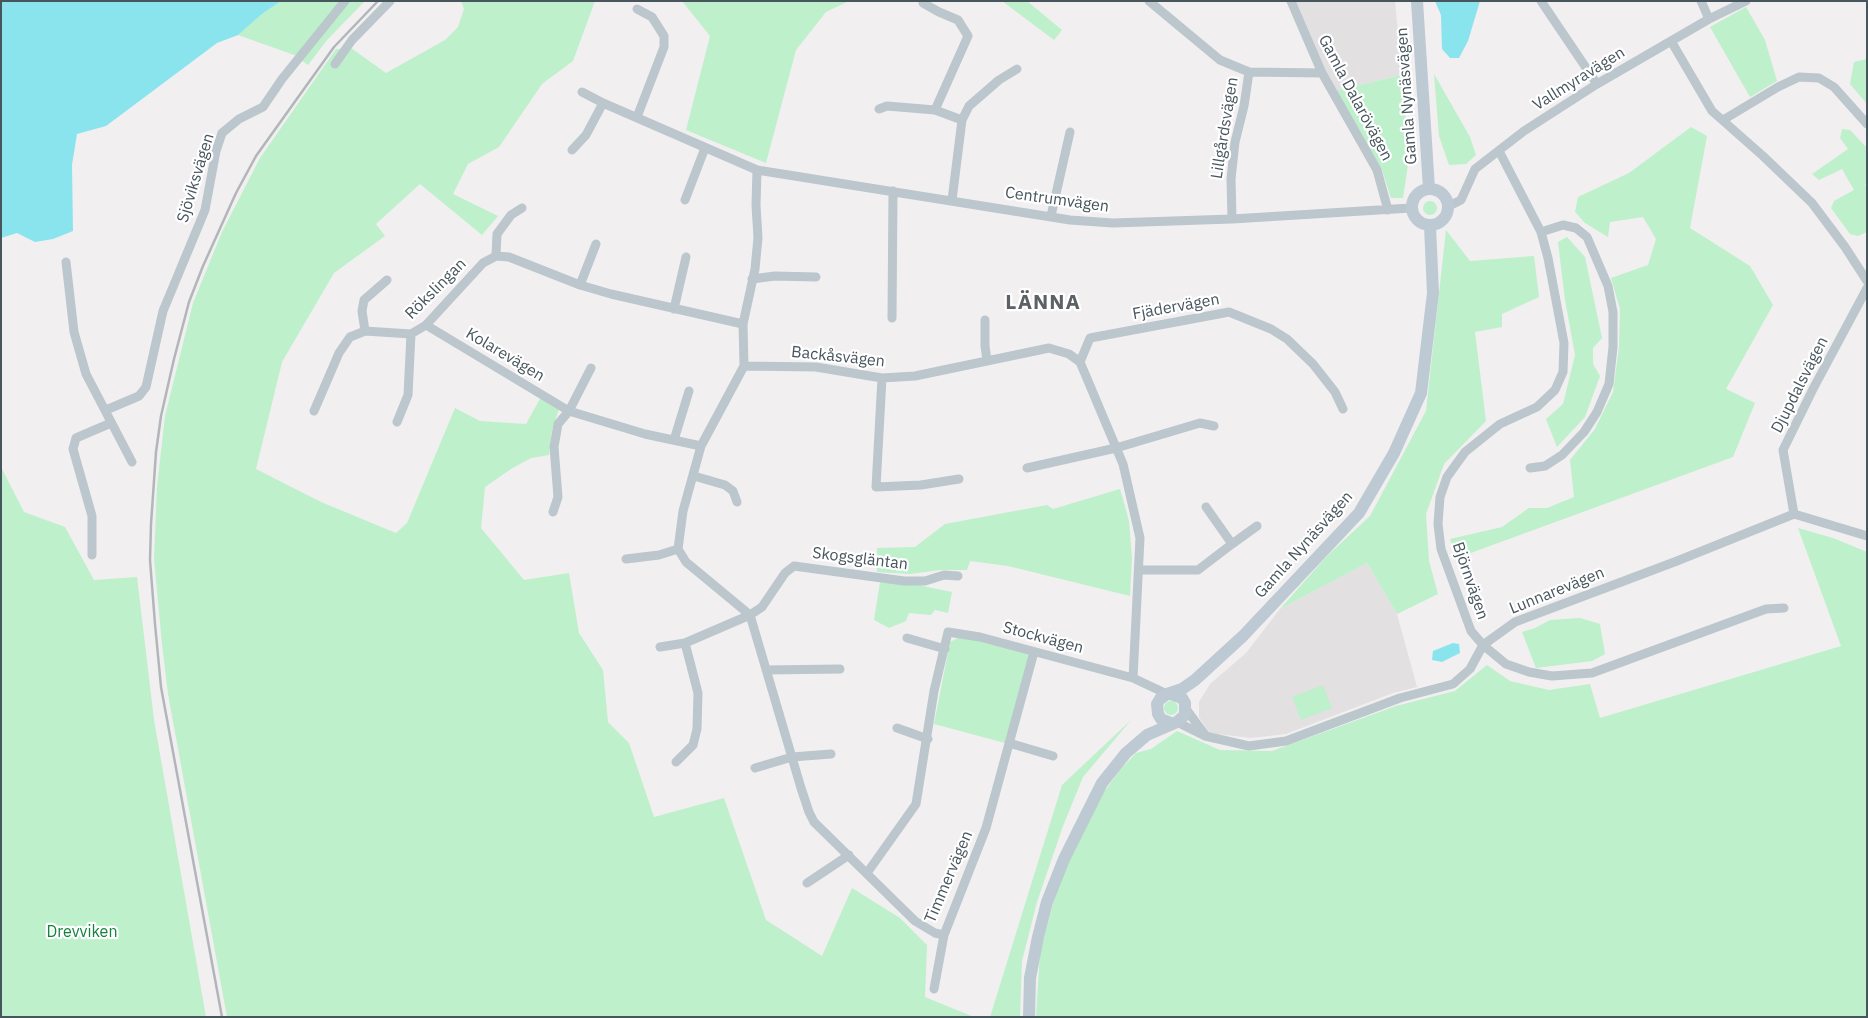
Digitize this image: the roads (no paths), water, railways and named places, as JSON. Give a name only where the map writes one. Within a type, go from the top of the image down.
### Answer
[{"type":"street","name":"Sjöviksvägen","points":[[106,410],[139,396],[146,387],[163,311],[205,210],[216,151],[222,133],[239,119],[263,107],[282,79],[345,1]]},
{"type":"street","points":[[335,64],[352,40],[390,1]]},
{"type":"street","points":[[1149,1],[1220,60],[1249,72],[1322,73]]},
{"type":"street","name":"Gamla Dalarövägen","points":[[1290,1],[1322,73],[1377,170],[1388,210]]},
{"type":"street","name":"Gamla Nynäsvägen","points":[[1417,1],[1429,189]]},
{"type":"street","points":[[1541,1],[1597,84]]},
{"type":"street","points":[[1701,1],[1709,19]]},
{"type":"street","name":"Vallmyravägen","points":[[1449,206],[1461,200],[1475,169],[1524,131],[1597,84],[1709,19],[1746,1]]},
{"type":"street","points":[[923,3],[958,20],[968,36],[935,110]]},
{"type":"street","points":[[637,9],[652,17],[664,36],[664,47],[637,117]]},
{"type":"street","points":[[1671,41],[1712,110],[1812,203],[1846,247],[1867,282]]},
{"type":"street","points":[[952,200],[962,120],[969,106],[999,80],[1017,69]]},
{"type":"street","name":"Lillgårdsvägen","points":[[1232,219],[1231,179],[1235,142],[1244,106],[1249,72]]},
{"type":"street","points":[[1723,120],[1778,87],[1799,77],[1819,78],[1834,88],[1867,124]]},
{"type":"street","name":"Centrumvägen","points":[[582,92],[757,170],[1070,220],[1113,223],[1232,219],[1412,208]]},
{"type":"street","points":[[572,150],[586,135],[603,103]]},
{"type":"street","points":[[879,110],[887,106],[935,110],[962,120]]},
{"type":"street","points":[[1051,216],[1070,132]]},
{"type":"street","points":[[685,200],[705,148]]},
{"type":"street","name":"Björnvägen","points":[[1499,151],[1541,232],[1548,258],[1564,343],[1563,372],[1555,390],[1537,407],[1500,424],[1465,452],[1447,477],[1440,497],[1438,524],[1441,549],[1471,631],[1483,645],[1506,664],[1529,672],[1552,676],[1592,672],[1766,609],[1784,608]]},
{"type":"street","points":[[660,646],[685,643],[750,615],[686,562],[678,549],[683,511],[694,476],[700,446],[744,366],[743,324],[758,238],[756,205],[757,170]]},
{"type":"street","points":[[1429,189],[1440,192],[1445,196],[1449,206],[1446,218],[1436,225],[1423,224],[1413,215],[1413,200],[1416,194],[1422,190],[1429,189]]},
{"type":"street","points":[[892,318],[893,191]]},
{"type":"street","points":[[522,208],[511,215],[497,234],[496,256],[509,257],[580,285],[743,324]]},
{"type":"street","points":[[1530,468],[1545,466],[1562,455],[1584,432],[1597,412],[1609,384],[1613,346],[1613,312],[1608,286],[1587,237],[1576,228],[1563,225],[1541,232]]},
{"type":"street","name":"Gamla Nynäsvägen","points":[[1147,735],[1160,699],[1195,680],[1243,636],[1359,512],[1394,453],[1421,393],[1433,293],[1430,226]]},
{"type":"street","points":[[580,285],[596,244]]},
{"type":"street","name":"Rökslingan","points":[[365,331],[411,334],[426,325],[483,263],[496,256]]},
{"type":"street","points":[[674,309],[686,257]]},
{"type":"street","points":[[66,262],[74,332],[86,374],[132,462]]},
{"type":"street","points":[[752,279],[775,276],[816,277]]},
{"type":"street","points":[[314,411],[339,353],[350,336],[365,331],[362,312],[364,300],[387,280]]},
{"type":"street","name":"Djupdalsvägen","points":[[1794,514],[1783,450],[1867,288]]},
{"type":"street","name":"Fjädervägen","points":[[1080,362],[1090,338],[1229,312],[1271,329],[1288,340],[1313,364],[1335,392],[1343,408]]},
{"type":"street","points":[[985,320],[987,360]]},
{"type":"street","name":"Kolarevägen","points":[[426,325],[568,411],[645,434],[700,446]]},
{"type":"street","points":[[397,422],[408,395],[411,334]]},
{"type":"street","name":"Backåsvägen","points":[[744,366],[816,367],[882,378],[915,376],[1049,348],[1069,354],[1080,362]]},
{"type":"street","points":[[1080,362],[1123,464],[1140,538],[1133,678]]},
{"type":"street","points":[[553,512],[558,497],[554,447],[558,424],[568,411],[591,368]]},
{"type":"street","points":[[882,378],[876,487],[921,485],[959,479]]},
{"type":"street","points":[[674,440],[689,391]]},
{"type":"street","points":[[92,555],[92,516],[73,449],[76,438],[111,423]]},
{"type":"street","points":[[1027,468],[1116,448],[1200,423],[1214,426]]},
{"type":"street","points":[[694,476],[725,485],[733,491],[738,502]]},
{"type":"street","points":[[1206,508],[1232,544]]},
{"type":"street","points":[[1794,514],[1867,536]]},
{"type":"street","name":"Lunnarevägen","points":[[1174,723],[1206,736],[1249,746],[1286,740],[1400,698],[1453,684],[1470,669],[1483,645],[1515,622],[1677,561],[1794,514]]},
{"type":"street","points":[[1139,570],[1198,570],[1257,526]]},
{"type":"street","points":[[626,558],[659,555],[678,549]]},
{"type":"street","name":"Skogsgläntan","points":[[750,615],[762,607],[785,573],[794,566],[904,580],[925,580],[944,576],[958,576]]},
{"type":"street","name":"Timmervägen","points":[[750,615],[808,812],[822,830],[915,921],[937,936],[986,828],[1034,652]]},
{"type":"street","name":"Stockvägen","points":[[867,873],[916,804],[928,739],[934,691],[948,632],[980,637],[1133,678],[1169,694]]},
{"type":"street","points":[[907,638],[945,650]]},
{"type":"street","points":[[676,762],[693,746],[697,729],[698,693],[685,643]]},
{"type":"street","name":"Gamla Nynäsvägen","points":[[1029,1017],[1030,978],[1047,902],[1064,858],[1102,783],[1126,753],[1147,735],[1174,723],[1185,715],[1186,706],[1210,667]]},
{"type":"street","points":[[766,670],[840,669]]},
{"type":"street","points":[[1146,685],[1161,719],[1174,723]]},
{"type":"street","points":[[1169,694],[1182,698],[1206,736]]},
{"type":"street","points":[[897,728],[928,739]]},
{"type":"street","points":[[1009,742],[1052,756]]},
{"type":"street","points":[[755,768],[792,757],[830,754]]},
{"type":"street","points":[[807,883],[849,855]]},
{"type":"street","points":[[934,989],[937,936]]},
{"type":"water","points":[[1,1],[281,1],[262,14],[238,35],[217,43],[106,126],[77,134],[72,165],[73,231],[53,239],[35,242],[17,233],[1,238]]},
{"type":"water","points":[[1435,1],[1480,1],[1468,41],[1459,58],[1450,58],[1442,49],[1441,15]]},
{"type":"water","points":[[1453,643],[1459,644],[1460,653],[1442,662],[1432,660],[1433,651]]},
{"type":"railway","points":[[222,1017],[161,687],[150,560],[156,452],[161,416],[189,302],[236,193],[256,156],[334,47],[378,1]]},
{"type":"district","name":"LÄNNA","points":[[1043,303]]},
{"type":"park label","name":"Drevviken","points":[[82,932]]}]
